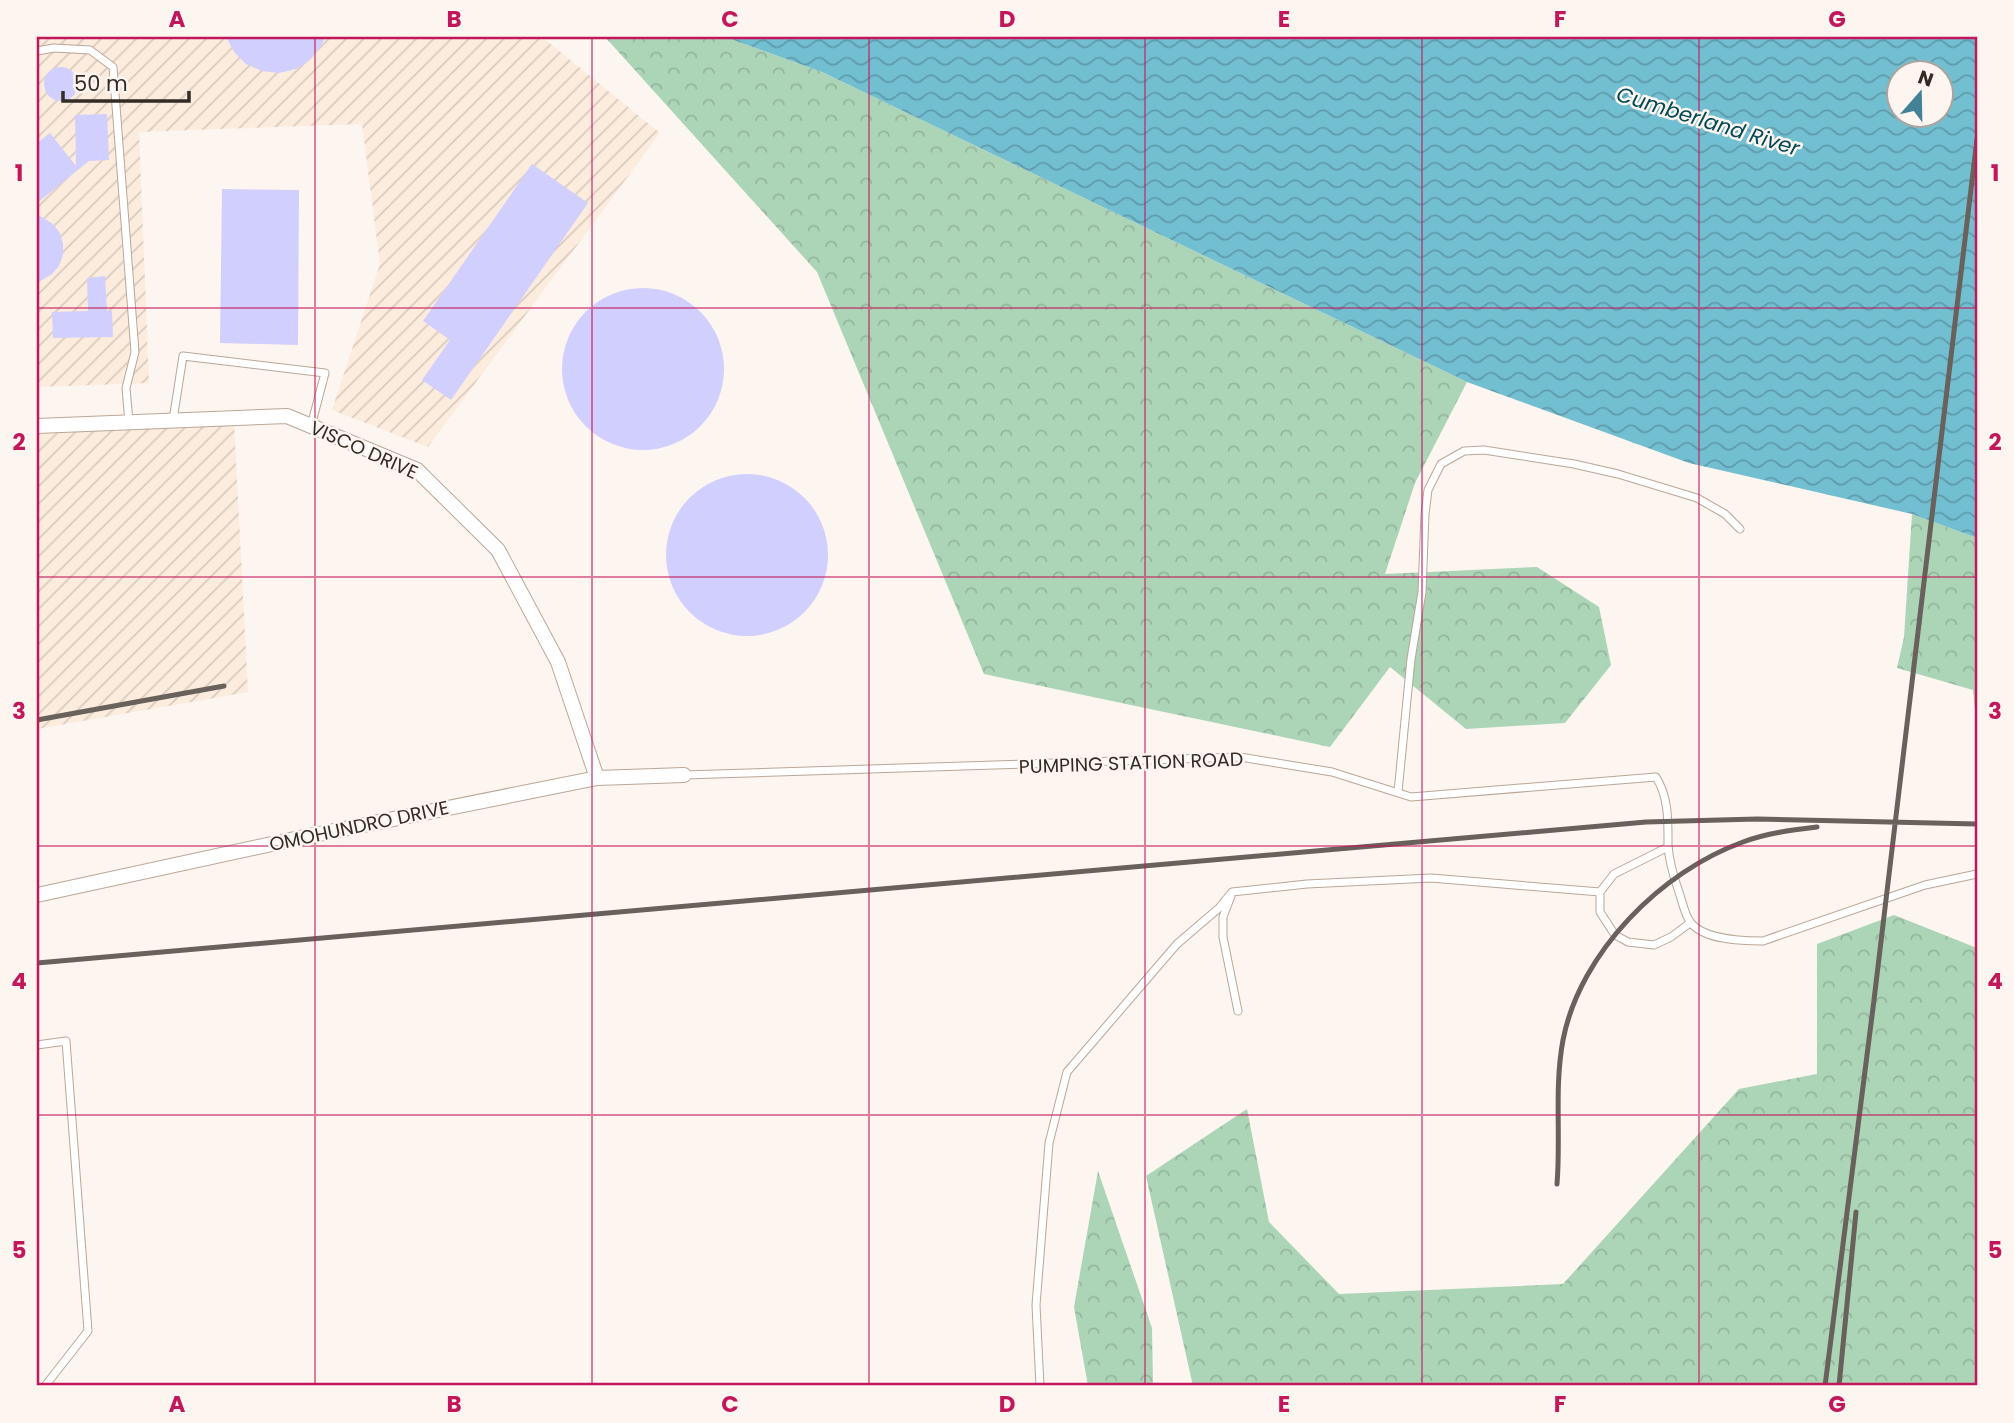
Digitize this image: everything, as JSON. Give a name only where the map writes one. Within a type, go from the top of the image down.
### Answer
[{"type":"street","name":"VISCO DRIVE","points":[[37,426],[287,416],[417,470],[498,550],[558,662],[597,778]]},
{"type":"street","name":"OMOHUNDRO DRIVE","points":[[37,895],[304,837],[597,778],[684,775]]},
{"type":"lane","points":[[37,51],[54,48],[90,50],[113,66],[135,352],[126,388],[129,422]]},
{"type":"lane","points":[[173,421],[183,356],[325,373],[311,426]]},
{"type":"lane","points":[[1398,792],[1411,659],[1422,592],[1428,490],[1441,464],[1464,451],[1484,450],[1574,464],[1697,498],[1725,514],[1740,529]]},
{"type":"lane","name":"PUMPING STATION ROAD","points":[[684,775],[1240,757],[1332,772],[1411,797],[1656,777],[1662,787],[1669,821],[1668,848]]},
{"type":"lane","points":[[1690,923],[1654,945],[1628,942],[1615,935],[1607,926],[1600,912],[1600,892],[1614,874],[1668,848],[1674,879],[1690,923],[1710,935],[1741,941],[1763,941],[1925,885],[1977,874]]},
{"type":"lane","points":[[1040,1386],[1036,1305],[1049,1143],[1067,1072],[1177,944],[1219,908],[1232,892],[1307,884],[1431,878],[1600,892]]},
{"type":"lane","points":[[1232,892],[1223,918],[1223,937],[1238,1011]]},
{"type":"lane","points":[[37,1045],[66,1041],[88,1331],[45,1386]]},
{"type":"shaded area","points":[[37,37],[542,37],[660,133],[428,447],[332,410],[380,264],[362,124],[139,132],[149,383],[37,387]]},
{"type":"shaded area","points":[[234,422],[248,692],[37,729],[37,433]]},
{"type":"green space","points":[[605,37],[725,37],[822,72],[1467,382],[1415,483],[1385,574],[1537,567],[1599,607],[1611,665],[1565,723],[1466,729],[1390,667],[1330,747],[984,674],[817,272]]},
{"type":"green space","points":[[1912,514],[1977,538],[1977,731],[1973,690],[1897,668],[1904,637]]},
{"type":"green space","points":[[1894,915],[1977,948],[1977,1386],[1193,1386],[1146,1176],[1247,1109],[1269,1222],[1339,1294],[1563,1284],[1739,1089],[1817,1074],[1817,944]]},
{"type":"green space","points":[[1098,1171],[1152,1328],[1153,1386],[1088,1386],[1074,1307]]},
{"type":"water","name":"Cumberland River","points":[[725,37],[1977,37],[1977,538],[1912,514],[1689,463],[1467,382],[822,72]]},
{"type":"building","points":[[226,37],[325,37],[310,60],[296,69],[279,73],[262,71],[246,64],[234,52]]},
{"type":"building","points":[[61,67],[73,72],[78,84],[73,96],[61,101],[49,96],[44,84],[49,72]]},
{"type":"building","points":[[107,114],[109,160],[89,161],[37,203],[37,143],[50,133],[76,166],[75,115]]},
{"type":"building","points":[[532,164],[588,203],[451,400],[422,380],[450,340],[423,321]]},
{"type":"building","points":[[222,189],[299,190],[298,345],[220,343]]},
{"type":"building","points":[[37,214],[53,224],[60,233],[63,255],[52,274],[37,283]]},
{"type":"building","points":[[105,276],[107,311],[112,311],[113,337],[53,338],[52,312],[88,311],[87,278]]},
{"type":"building","points":[[643,288],[674,294],[700,312],[718,338],[724,369],[718,400],[700,426],[674,444],[643,450],[612,444],[586,426],[568,400],[562,369],[568,338],[586,312],[612,294]]},
{"type":"building","points":[[747,474],[778,480],[804,498],[822,524],[828,555],[822,586],[804,612],[778,630],[747,636],[716,630],[690,612],[672,586],[666,555],[672,524],[690,498],[716,480]]},
{"type":"railway","points":[[1825,1386],[1977,139]]},
{"type":"railway","points":[[37,720],[224,686]]},
{"type":"railway","points":[[37,963],[1646,822],[1757,819],[1977,824]]},
{"type":"railway","points":[[1557,1184],[1559,1076],[1563,1040],[1572,1007],[1606,946],[1655,894],[1713,855],[1761,836],[1817,827]]},
{"type":"railway","points":[[1839,1386],[1856,1212]]}]
